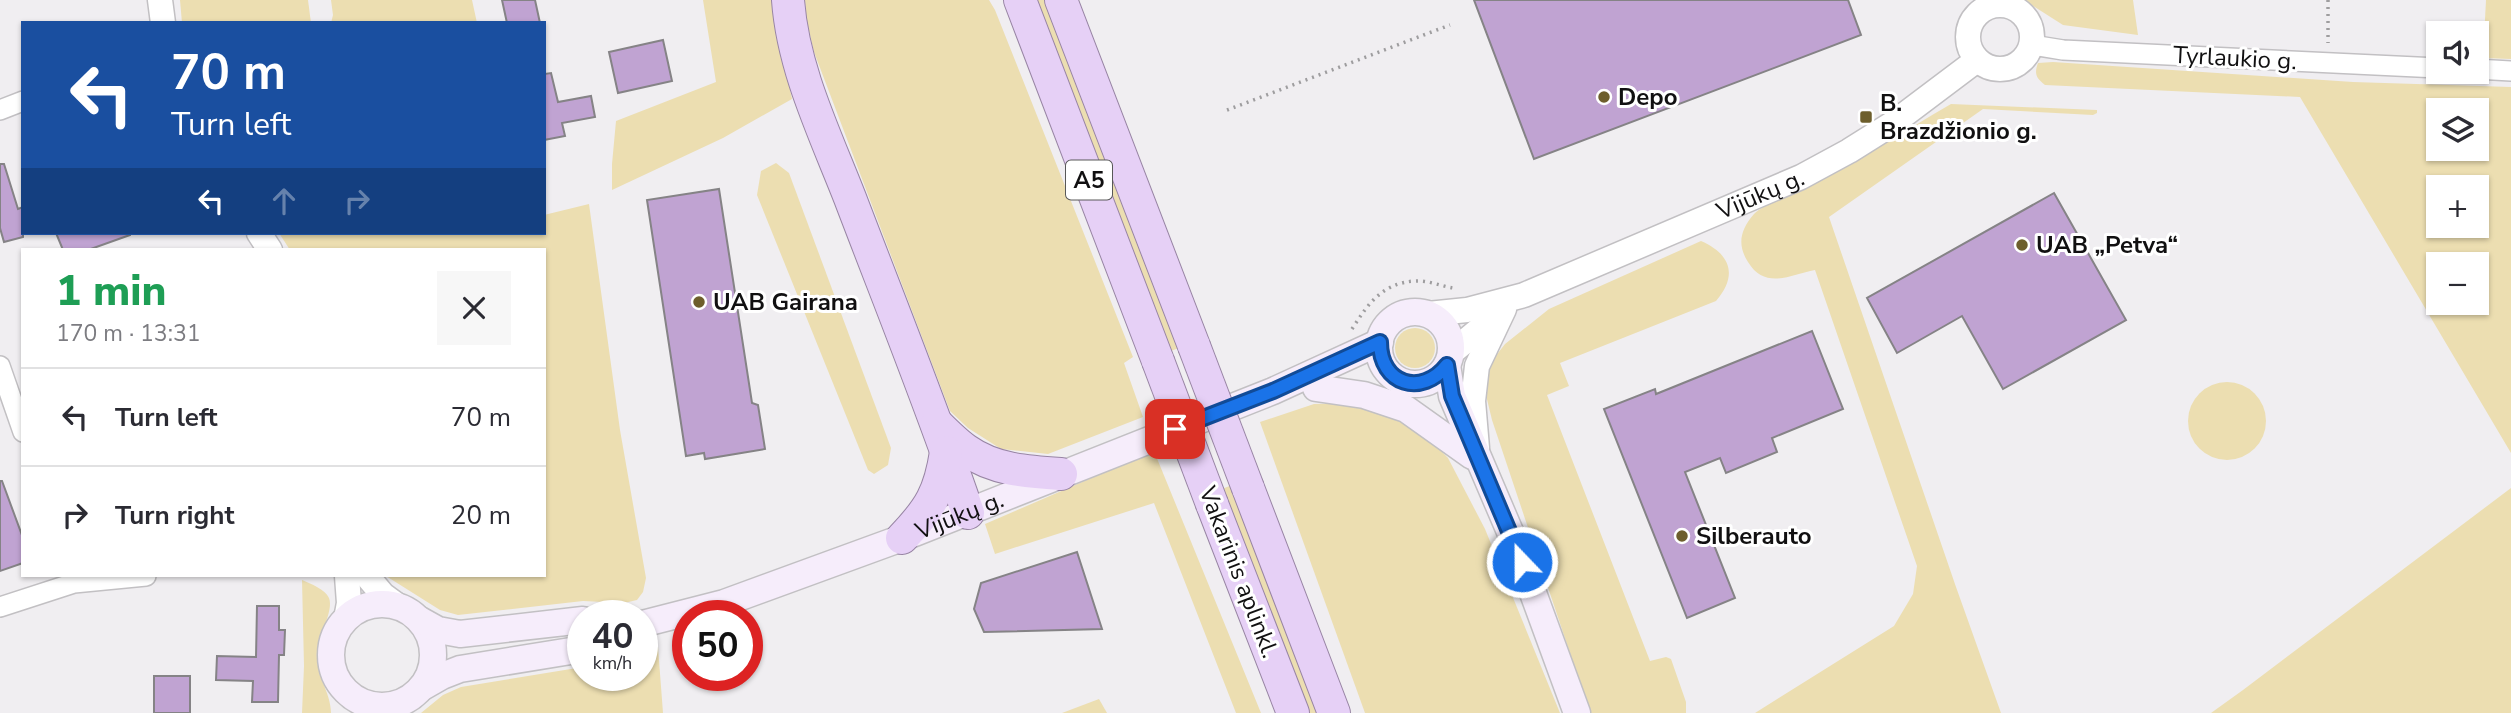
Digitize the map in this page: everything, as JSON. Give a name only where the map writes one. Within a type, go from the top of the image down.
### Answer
[{"type":"highway","points":[[788,0],[795,48],[811,98],[942,438],[968,513]]},
{"type":"highway","name":"Vakarinis aplinkl.","points":[[1020,0],[1293,713]]},
{"type":"highway","name":"Vakarinis aplinkl.","points":[[1071,9],[1194,346],[1334,713]]},
{"type":"highway","points":[[942,438],[992,464],[1023,471],[1061,474]]},
{"type":"highway","points":[[902,538],[934,499],[942,479],[942,438]]},
{"type":"main road","points":[[1477,460],[1433,405],[1390,373],[1384,364],[1380,354],[1384,330],[1403,314],[1428,314],[1438,320],[1451,341],[1449,359],[1452,396],[1477,460],[1514,541],[1577,713]]},
{"type":"main road","name":"Vijūkų g.","points":[[658,620],[736,599],[968,513],[1273,391],[1380,342]]},
{"type":"main road","points":[[1404,381],[1420,383],[1431,380],[1449,359]]},
{"type":"main road","name":"Vijūkų g.","points":[[1273,391],[1316,388],[1363,377],[1404,381]]},
{"type":"main road","points":[[1316,388],[1364,395],[1406,409],[1477,460]]},
{"type":"main road","points":[[343,713],[332,664],[336,632],[346,619],[370,605],[398,606],[438,629],[460,634],[567,622]]},
{"type":"main road","points":[[337,679],[347,692],[359,701],[387,709],[413,696],[429,675],[433,661],[431,640],[420,620]]},
{"type":"main road","points":[[421,688],[460,669],[567,652]]},
{"type":"street","points":[[160,0],[163,21]]},
{"type":"street","points":[[1992,3],[2004,5],[2024,14],[2033,34],[2032,45],[2028,54],[2013,67],[1988,67],[1977,60],[1971,50],[1969,28],[1974,18],[1992,3]]},
{"type":"street","name":"Tyrlaukio g.","points":[[2032,45],[2063,50],[2426,67]]},
{"type":"street","name":"Vijūkų g.","points":[[1428,314],[1514,302],[1801,177],[1892,124],[1977,60]]},
{"type":"street","points":[[2489,70],[2511,71]]},
{"type":"street","points":[[0,110],[21,103]]},
{"type":"street","points":[[1477,460],[1473,401],[1477,366],[1514,302]]},
{"type":"street","name":"Vijūkų g.","points":[[1449,359],[1514,302]]},
{"type":"street","points":[[0,366],[21,426]]},
{"type":"street","points":[[0,607],[73,579],[122,577]]},
{"type":"street","points":[[346,619],[349,603],[347,577]]},
{"type":"street","points":[[368,577],[383,595],[398,606]]},
{"type":"path","points":[[2328,0],[2329,63]]},
{"type":"path","points":[[1227,110],[1450,25]]},
{"type":"shaded area","points":[[180,0],[308,0],[311,21],[182,21]]},
{"type":"shaded area","points":[[331,0],[472,0],[477,21],[332,21]]},
{"type":"shaded area","points":[[703,0],[774,0],[774,14],[792,99],[723,138],[612,190],[616,121],[716,82]]},
{"type":"shaded area","points":[[805,0],[989,0],[1133,357],[1124,363],[1143,417],[1048,454],[1001,449],[968,428],[950,411],[814,52]]},
{"type":"shaded area","points":[[1034,0],[1047,0],[1179,348],[1168,352]]},
{"type":"shaded area","points":[[2024,0],[2133,0],[2138,35],[2063,25]]},
{"type":"shaded area","points":[[2486,0],[2511,0],[2511,59],[2489,58],[2489,21],[2485,21]]},
{"type":"shaded area","points":[[2053,62],[2353,82],[2511,87],[2511,453],[2429,315],[2489,315],[2489,252],[2426,252],[2426,310],[2300,97],[2045,85],[2037,76],[2038,63]]},
{"type":"shaded area","points":[[1951,104],[2097,110],[2093,115],[1983,109],[1829,217],[2001,713],[1755,713],[1894,626],[1913,594],[1917,566],[1815,270],[1787,277],[1762,276],[1748,262],[1742,250],[1743,232],[1749,220],[1759,210],[1830,176]]},
{"type":"shaded area","points":[[776,163],[789,173],[891,448],[888,465],[874,474],[868,470],[757,195],[761,171]]},
{"type":"shaded area","points":[[589,204],[620,430],[646,578],[643,592],[637,600],[567,600],[567,603],[458,615],[440,610],[388,577],[546,577],[546,248],[289,248],[280,235],[546,235],[546,215]]},
{"type":"shaded area","points":[[1701,241],[1719,252],[1728,266],[1727,283],[1716,301],[1560,363],[1569,386],[1547,395],[1650,661],[1666,657],[1671,659],[1686,702],[1686,713],[1590,713],[1492,420],[1485,391],[1488,366],[1505,344],[1549,309]]},
{"type":"shaded area","points":[[1415,328],[1423,329],[1429,334],[1434,340],[1434,356],[1429,362],[1423,367],[1415,368],[1407,367],[1401,362],[1396,356],[1395,348],[1396,340],[1401,334],[1407,329]]},
{"type":"shaded area","points":[[2227,382],[2242,385],[2255,393],[2263,406],[2266,421],[2263,436],[2255,449],[2242,457],[2227,460],[2212,457],[2199,449],[2191,436],[2188,421],[2191,406],[2199,393],[2212,385]]},
{"type":"shaded area","points":[[1351,403],[1387,411],[1421,430],[1448,458],[1485,529],[1560,713],[1365,713],[1260,422],[1314,404]]},
{"type":"shaded area","points":[[1154,451],[1261,713],[1236,713],[1154,503],[995,554],[985,524]]},
{"type":"shaded area","points":[[1232,485],[1319,713],[1309,713],[1222,489]]},
{"type":"shaded area","points":[[2511,488],[2511,713],[2211,713],[2243,690]]},
{"type":"shaded area","points":[[302,580],[321,589],[329,598],[330,609],[318,644],[317,659],[331,713],[302,713]]},
{"type":"shaded area","points":[[658,647],[663,713],[421,713],[443,695],[461,687],[567,670],[567,691],[658,691]]},
{"type":"shaded area","points":[[1099,699],[1107,713],[1062,713]]},
{"type":"building","points":[[502,0],[535,0],[540,21],[507,21]]},
{"type":"building","name":"Depo","points":[[1474,0],[1848,0],[1861,35],[1534,159]]},
{"type":"building","points":[[663,40],[672,81],[618,93],[609,52]]},
{"type":"building","points":[[551,73],[558,102],[591,96],[595,117],[562,123],[565,136],[546,140],[546,74]]},
{"type":"building","points":[[0,164],[4,164],[18,209],[21,208],[23,237],[4,242],[0,228]]},
{"type":"building","name":"UAB Gairana","points":[[719,189],[752,403],[758,405],[765,449],[705,459],[704,453],[686,456],[647,200]]},
{"type":"building","name":"UAB „Petva“","points":[[2054,193],[2126,320],[2003,389],[1962,316],[1897,353],[1867,298]]},
{"type":"building","points":[[57,235],[130,235],[94,248],[62,248]]},
{"type":"building","name":"Silberauto","points":[[1812,331],[1843,409],[1772,438],[1777,452],[1726,473],[1720,458],[1685,472],[1735,598],[1687,618],[1604,409],[1655,389],[1656,394]]},
{"type":"building","points":[[2,481],[21,533],[21,564],[0,571]]},
{"type":"building","points":[[1077,552],[1102,629],[984,632],[974,609],[981,583]]},
{"type":"building","points":[[257,606],[279,606],[279,630],[285,630],[284,655],[279,655],[278,702],[252,702],[253,681],[216,680],[217,656],[256,657]]},
{"type":"building","points":[[154,676],[190,676],[190,713],[154,713]]},
{"type":"place","name":"Depo","points":[[1604,97]]},
{"type":"place","name":"B. Brazdžionio g.","points":[[1866,117]]},
{"type":"place","name":"UAB „Petva“","points":[[2022,245]]},
{"type":"place","name":"UAB Gairana","points":[[699,302]]},
{"type":"place","name":"Silberauto","points":[[1682,536]]},
{"type":"route","points":[[1175,429],[1273,391],[1380,342],[1380,354],[1384,364],[1399,380],[1420,383],[1431,380],[1447,365],[1452,396],[1522,562]]}]
